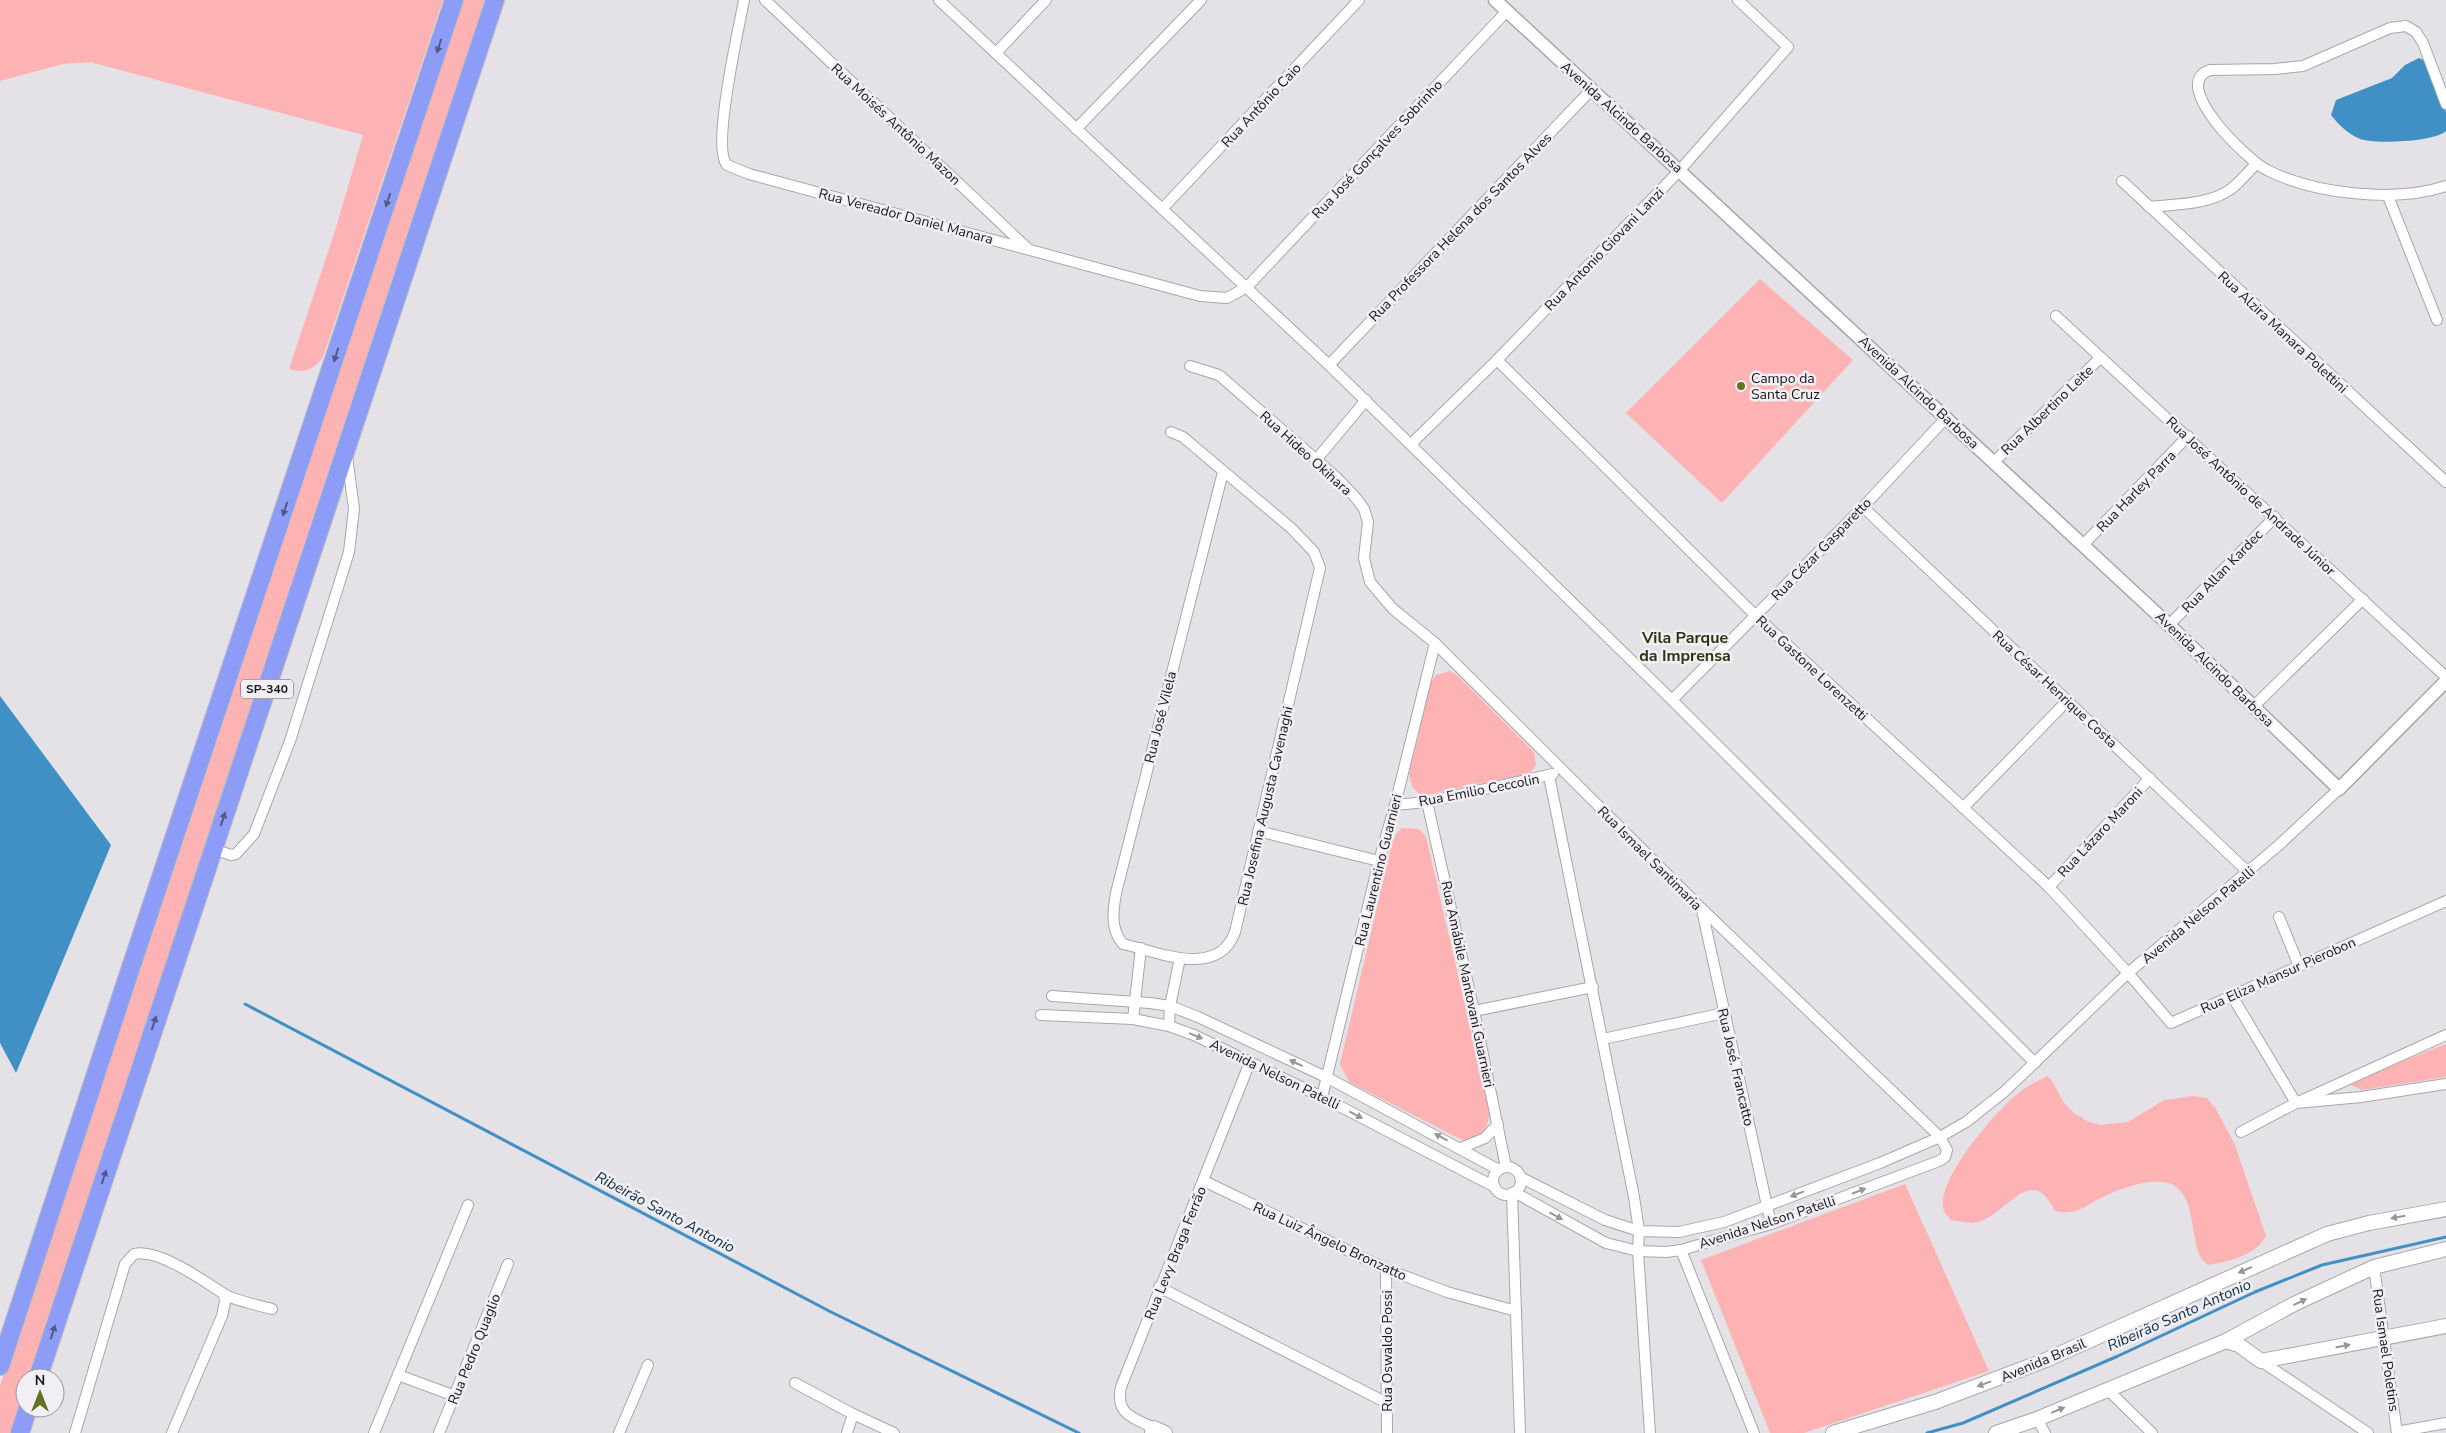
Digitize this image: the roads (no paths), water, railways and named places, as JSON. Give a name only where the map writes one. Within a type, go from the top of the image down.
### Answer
[{"type":"highway","name":"SP-340","points":[[0,1366],[131,967],[454,0]]},
{"type":"highway","name":"SP-340","points":[[41,1368],[495,0]]},
{"type":"highway","points":[[20,1433],[25,1418]]},
{"type":"main road","name":"Avenida Brasil","points":[[1833,1433],[1935,1402],[2046,1360],[2328,1234],[2368,1223],[2446,1209]]},
{"type":"main road","points":[[1996,1433],[2037,1419],[2226,1341],[2294,1304],[2374,1267],[2446,1249]]},
{"type":"main road","points":[[2226,1341],[2239,1345],[2261,1361],[2446,1326]]},
{"type":"street","name":"Rua Vereador Daniel Manara","points":[[744,0],[722,130],[722,159],[727,165],[749,174],[1200,296],[1226,298],[1247,287]]},
{"type":"street","name":"Rua Moisés Antônio Mazon","points":[[765,0],[1027,248]]},
{"type":"street","points":[[939,0],[1366,400],[1672,700],[2035,1063]]},
{"type":"street","points":[[996,53],[1046,0]]},
{"type":"street","points":[[1076,129],[1201,0]]},
{"type":"street","name":"Rua Antônio Caio","points":[[1162,210],[1359,0]]},
{"type":"street","name":"Avenida Alcindo Barbosa","points":[[1495,0],[2169,625],[2339,789]]},
{"type":"street","name":"Rua Antonio Giovani Lanzi","points":[[1411,444],[1497,360],[1680,170],[1788,47],[1738,0]]},
{"type":"street","name":"Rua José Gonçalves Sobrinho","points":[[1247,287],[1508,11]]},
{"type":"street","points":[[2446,104],[2419,35],[2406,26],[2390,28],[2303,66],[2275,69],[2210,70],[2203,73],[2199,79],[2201,98],[2224,132],[2256,164],[2267,171],[2299,182],[2350,192],[2388,196],[2420,193],[2446,186]]},
{"type":"street","name":"Rua Professora Helena dos Santos Alves","points":[[1329,365],[1592,89]]},
{"type":"street","points":[[2149,207],[2189,203],[2218,196],[2234,187],[2256,164]]},
{"type":"street","name":"Rua Alzira Manara Polettini","points":[[2122,181],[2446,482]]},
{"type":"street","points":[[2388,196],[2437,320]]},
{"type":"street","name":"Rua José Antônio de Andrade Júnior","points":[[2056,316],[2188,436],[2446,679]]},
{"type":"street","name":"Rua Albertino Leite","points":[[1994,462],[2100,358]]},
{"type":"street","name":"Rua Gastone Lorenzetti","points":[[1497,360],[1756,616],[2049,887],[2128,974]]},
{"type":"street","name":"Rua Hideo Okihara","points":[[1190,366],[1219,375],[1347,488],[1364,509],[1368,522],[1365,545],[1366,574]]},
{"type":"street","points":[[1316,460],[1366,400]]},
{"type":"street","name":"Rua Cézar Gasparetto","points":[[1672,700],[1863,507],[1946,418]]},
{"type":"street","points":[[1171,432],[1183,437],[1223,472]]},
{"type":"street","name":"Rua Harley Parra","points":[[2083,546],[2188,436]]},
{"type":"street","points":[[213,849],[231,855],[236,854],[250,839],[268,800],[290,741],[349,552],[354,509],[346,450]]},
{"type":"street","name":"Rua Josefina Augusta Cavenaghi","points":[[1140,948],[1180,958],[1208,958],[1218,955],[1227,948],[1234,932],[1320,575],[1318,558],[1308,545],[1223,472]]},
{"type":"street","name":"Rua José Vilela","points":[[1140,948],[1123,944],[1119,939],[1113,920],[1116,893],[1223,472]]},
{"type":"street","name":"Rua César Henrique Costa","points":[[1863,507],[2248,872]]},
{"type":"street","name":"Rua Allan Kardec","points":[[2169,625],[2274,517]]},
{"type":"street","name":"Rua Ismael Santimaria","points":[[1366,574],[1378,593],[1393,609],[1434,644],[1702,909],[1940,1137]]},
{"type":"street","points":[[2254,706],[2363,599]]},
{"type":"street","name":"Rua Laurentino Guarnieri","points":[[1322,1097],[1378,861],[1395,805],[1434,644]]},
{"type":"street","name":"Avenida Nelson Patelli","points":[[1520,1177],[1585,1212],[1639,1231],[1679,1232],[1704,1228],[1767,1206],[1880,1163],[1940,1137],[1985,1108],[2128,974],[2248,872],[2339,789],[2446,679]]},
{"type":"street","points":[[1963,808],[2067,701]]},
{"type":"street","name":"Rua Emilio Ceccolin","points":[[1395,805],[1427,802],[1563,772]]},
{"type":"street","points":[[1548,776],[1593,987],[1639,1231],[1638,1251],[1650,1433]]},
{"type":"street","name":"Rua Lázaro Maroni","points":[[2049,887],[2150,778]]},
{"type":"street","name":"Rua Amábile Mantovani Guarnieri","points":[[1427,802],[1498,1124],[1502,1168]]},
{"type":"street","points":[[1258,832],[1378,861]]},
{"type":"street","name":"Rua Eliza Mansur Pierobon","points":[[2128,974],[2171,1024],[2446,901]]},
{"type":"street","name":"Rua José. Francatto","points":[[1702,909],[1771,1224]]},
{"type":"street","points":[[2279,917],[2300,966]]},
{"type":"street","points":[[1133,1019],[1140,948]]},
{"type":"street","points":[[1169,1026],[1170,1006],[1180,958]]},
{"type":"street","points":[[1474,1011],[1593,987]]},
{"type":"street","name":"Avenida Nelson Patelli","points":[[1052,996],[1134,1001],[1170,1006],[1198,1016],[1328,1078],[1502,1168]]},
{"type":"street","points":[[2232,996],[2296,1103]]},
{"type":"street","points":[[1603,1039],[1724,1013]]},
{"type":"street","name":"Avenida Nelson Patelli","points":[[1041,1015],[1133,1019],[1169,1026],[1219,1046],[1495,1187]]},
{"type":"street","points":[[2242,1132],[2296,1103],[2446,1035]]},
{"type":"street","name":"Rua Levy Braga Ferrão","points":[[1157,1431],[1124,1411],[1120,1396],[1159,1287],[1204,1181],[1250,1062]]},
{"type":"street","points":[[2296,1103],[2361,1097],[2446,1084]]},
{"type":"street","points":[[1461,1148],[1485,1138],[1498,1124]]},
{"type":"street","name":"Avenida Nelson Patelli","points":[[1513,1193],[1606,1243],[1638,1251],[1680,1250],[1771,1224],[1942,1159],[1945,1157],[1947,1150],[1940,1137]]},
{"type":"street","points":[[1513,1193],[1502,1194],[1495,1187],[1494,1176],[1502,1168],[1516,1170],[1520,1177],[1520,1184],[1513,1193],[1520,1433]]},
{"type":"street","name":"Rua Luiz Ângelo Bronzatto","points":[[1204,1181],[1386,1269],[1447,1292],[1516,1311]]},
{"type":"street","points":[[374,1433],[468,1205]]},
{"type":"street","points":[[1680,1250],[1754,1433]]},
{"type":"street","points":[[75,1433],[125,1264],[134,1254],[145,1253],[158,1257],[211,1284],[224,1294],[272,1309]]},
{"type":"street","name":"Rua Pedro Quaglio","points":[[440,1433],[508,1264]]},
{"type":"street","name":"Rua Ismael Poletins","points":[[2374,1267],[2397,1432]]},
{"type":"street","name":"Rua Oswaldo Possi","points":[[1386,1269],[1387,1433]]},
{"type":"street","points":[[1159,1287],[1387,1403]]},
{"type":"street","points":[[172,1433],[222,1316],[225,1302],[224,1294]]},
{"type":"street","points":[[2261,1361],[2368,1433]]},
{"type":"street","points":[[619,1433],[648,1365]]},
{"type":"street","points":[[398,1375],[454,1396]]},
{"type":"street","points":[[795,1383],[853,1414],[894,1433]]},
{"type":"street","points":[[2108,1390],[2152,1433]]},
{"type":"street","points":[[847,1433],[853,1414]]},
{"type":"street","points":[[2037,1419],[2045,1433]]},
{"type":"street","points":[[2397,1432],[2446,1423]]},
{"type":"water","points":[[2419,58],[2427,62],[2446,112],[2446,131],[2440,135],[2416,140],[2388,142],[2365,140],[2346,131],[2331,115],[2336,100],[2392,78],[2405,65]]},
{"type":"water","points":[[0,696],[111,845],[16,1073],[0,1043]]},
{"type":"waterway","name":"Ribeirão Santo Antonio","points":[[245,1004],[831,1312],[1079,1433]]},
{"type":"waterway","name":"Ribeirão Santo Antonio","points":[[1927,1433],[1963,1423],[2118,1356],[2255,1292],[2322,1265],[2446,1237]]},
{"type":"place","name":"Campo da Santa Cruz","points":[[1741,386]]},
{"type":"district","name":"Vila Parque da Imprensa","points":[[1685,646]]}]
